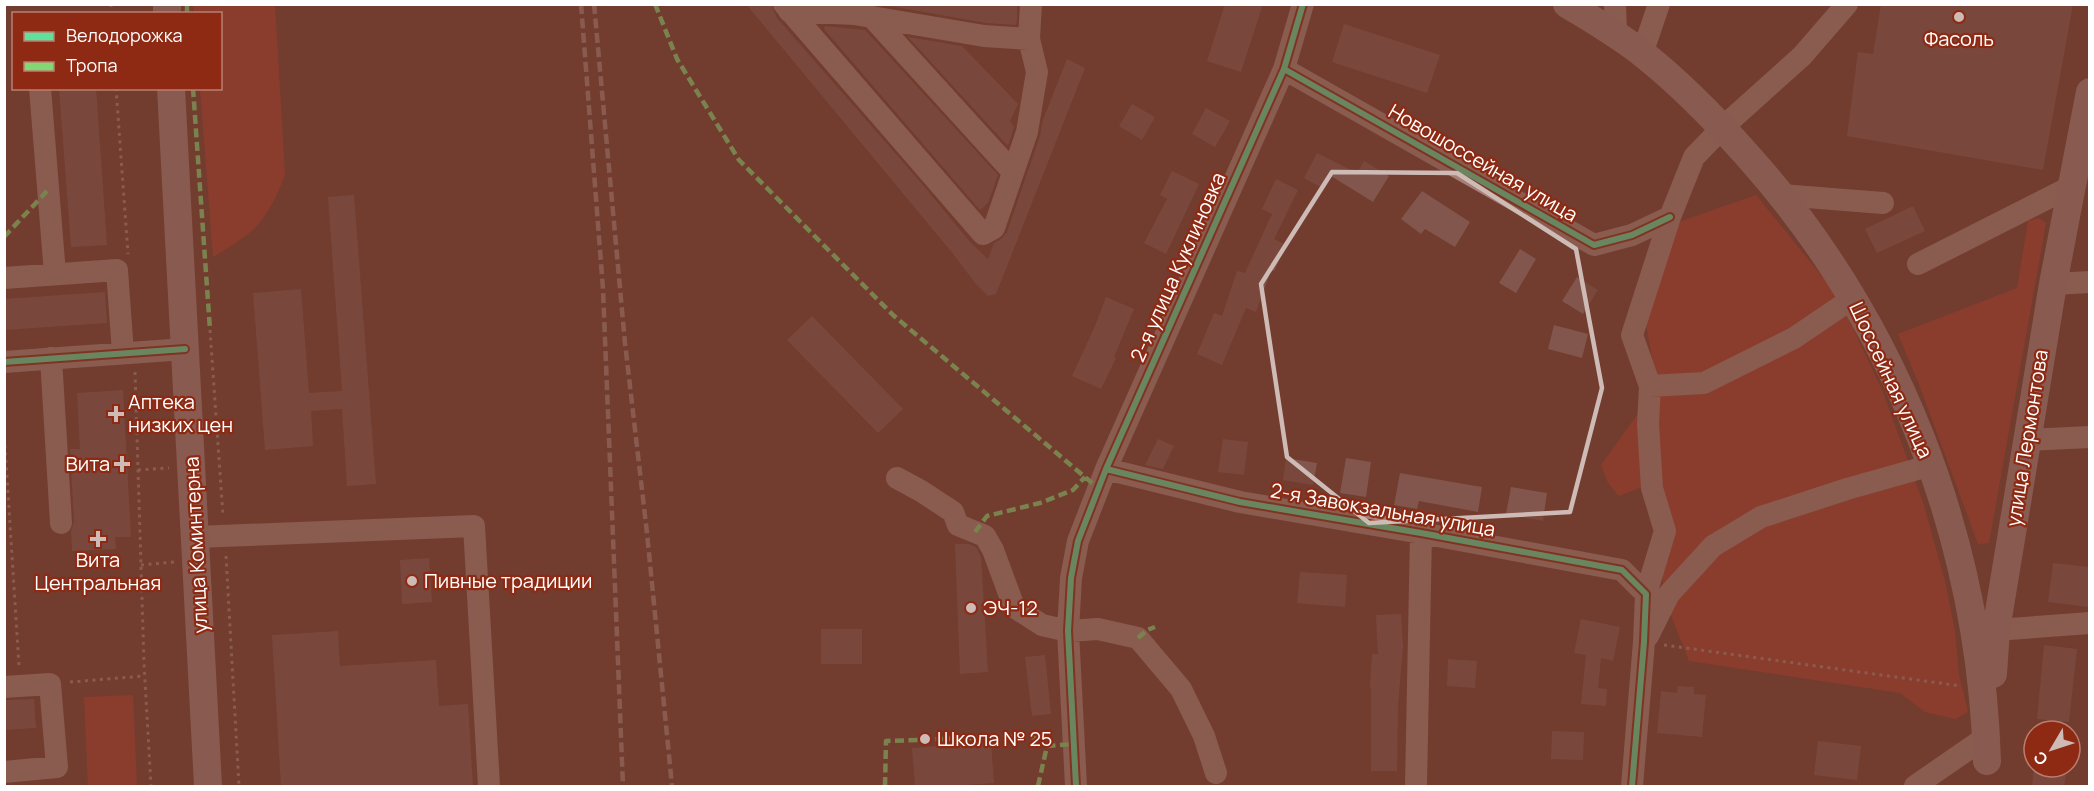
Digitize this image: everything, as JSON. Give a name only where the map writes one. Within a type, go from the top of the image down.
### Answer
[{"type":"main road","name":"Шоссейная улица","points":[[1567,4],[1616,34],[1642,54],[1723,128],[1781,195],[1814,238],[1853,298],[1900,389],[1932,465],[1959,553],[1975,632],[1983,689],[1987,761]]},
{"type":"main road","name":"улица Коминтерна","points":[[171,90],[208,786]]},
{"type":"main road","name":"улица Лермонтова","points":[[1987,761],[1996,630],[2053,284],[2088,103]]},
{"type":"street","points":[[786,8],[983,234],[994,228],[1027,132],[1037,72],[1029,39],[1031,4]]},
{"type":"street","name":"2-я улица Куклиновка","points":[[1076,786],[1068,631],[1071,578],[1078,540],[1106,469],[1284,69],[1303,4]]},
{"type":"street","points":[[1614,4],[1616,34]]},
{"type":"street","points":[[1642,54],[1659,4]]},
{"type":"street","points":[[1632,786],[1646,594],[1665,531],[1652,488],[1648,424],[1650,386],[1632,335],[1670,217],[1694,158],[1723,128],[1802,56],[1847,4]]},
{"type":"street","points":[[786,8],[854,14],[984,36],[1029,39]]},
{"type":"street","points":[[872,17],[1013,172]]},
{"type":"street","name":"Новошоссейная улица","points":[[1284,69],[1594,245],[1632,236],[1670,217]]},
{"type":"street","points":[[40,90],[55,274]]},
{"type":"street","points":[[1918,264],[2072,186]]},
{"type":"street","points":[[1781,195],[1883,203]]},
{"type":"street","points":[[4,278],[117,270],[129,353]]},
{"type":"street","points":[[2053,284],[2090,282]]},
{"type":"street","points":[[1650,386],[1704,383],[1794,338],[1853,298]]},
{"type":"street","points":[[4,362],[185,349]]},
{"type":"street","points":[[51,358],[61,523]]},
{"type":"street","points":[[2027,440],[2090,437]]},
{"type":"street","points":[[1644,642],[1669,594],[1713,546],[1761,518],[1847,489],[1932,465]]},
{"type":"street","name":"2-я Завокзальная улица","points":[[1106,469],[1240,502],[1421,532],[1622,570],[1646,594]]},
{"type":"street","points":[[897,478],[921,490],[953,512],[958,525],[985,536],[993,550],[1014,606],[1042,625],[1068,631],[1098,629],[1138,638],[1181,689],[1204,736],[1216,773]]},
{"type":"street","points":[[196,537],[474,526],[489,786]]},
{"type":"street","name":"2-я Завокзальная улица","points":[[1416,786],[1421,532]]},
{"type":"street","points":[[1996,630],[2090,623]]},
{"type":"street","points":[[4,771],[57,767],[50,684],[12,687]]},
{"type":"street","points":[[1916,786],[1987,761]]},
{"type":"path","points":[[116,90],[128,264]]},
{"type":"path","points":[[210,330],[239,786]]},
{"type":"path","points":[[129,353],[151,786]]},
{"type":"path","points":[[4,430],[12,687]]},
{"type":"path","points":[[1644,642],[1983,689]]},
{"type":"path","points":[[50,684],[145,676]]},
{"type":"highlighted area","points":[[1332,172],[1457,173],[1576,249],[1602,388],[1570,512],[1369,523],[1287,457],[1261,284]]},
{"type":"shaded area","points":[[193,5],[275,5],[285,175],[275,199],[260,222],[244,237],[213,257],[200,90],[222,90],[222,12],[194,12]]},
{"type":"shaded area","points":[[1756,195],[1838,296],[1882,390],[1923,502],[1945,581],[1955,631],[1959,675],[1968,712],[1955,719],[1925,712],[1900,693],[1689,661],[1663,595],[1654,482],[1619,496],[1608,483],[1601,465],[1657,387],[1646,324],[1676,223]]},
{"type":"shaded area","points":[[2039,218],[2046,223],[1989,543],[1978,544],[1898,334],[2017,288],[2028,221]]},
{"type":"shaded area","points":[[133,695],[137,786],[88,786],[84,697]]},
{"type":"building","points":[[746,4],[771,4],[777,18],[970,242],[988,259],[994,243],[1007,232],[1040,136],[1043,120],[1067,59],[1085,68],[996,294],[988,296],[975,283]]},
{"type":"building","points":[[879,4],[1017,4],[1017,20],[1016,25],[986,23]]},
{"type":"building","points":[[1225,4],[1263,4],[1241,72],[1207,61]]},
{"type":"building","points":[[1881,4],[2073,4],[2043,170],[1847,136],[1858,52],[1873,54]]},
{"type":"building","points":[[1344,24],[1440,55],[1427,93],[1332,62]]},
{"type":"building","points":[[825,26],[865,30],[998,175],[988,203],[980,210],[824,29]]},
{"type":"building","points":[[908,37],[962,46],[1018,104],[1010,121],[1014,127],[1007,145]]},
{"type":"building","points":[[59,90],[96,90],[107,245],[71,247]]},
{"type":"building","points":[[1132,104],[1155,117],[1142,140],[1119,126]]},
{"type":"building","points":[[1206,108],[1230,121],[1215,147],[1192,134]]},
{"type":"building","points":[[1317,153],[1357,173],[1364,161],[1389,176],[1373,202],[1331,176],[1324,189],[1304,178]]},
{"type":"building","points":[[1172,171],[1199,184],[1166,254],[1144,243],[1167,199],[1160,195]]},
{"type":"building","points":[[1276,179],[1298,190],[1274,239],[1286,245],[1274,271],[1271,270],[1256,312],[1246,308],[1222,365],[1197,354],[1214,313],[1222,316],[1237,271],[1245,273],[1272,214],[1262,209]]},
{"type":"building","points":[[1422,191],[1470,222],[1455,247],[1425,229],[1421,234],[1401,219]]},
{"type":"building","points":[[354,195],[376,484],[347,486],[342,409],[311,411],[313,446],[265,450],[253,293],[301,289],[309,393],[342,391],[328,197]]},
{"type":"building","points":[[1913,206],[1925,231],[1877,253],[1865,229]]},
{"type":"building","points":[[1520,249],[1536,259],[1516,293],[1499,283]]},
{"type":"building","points":[[1577,277],[1598,290],[1583,314],[1562,301]]},
{"type":"building","points":[[105,292],[107,323],[4,330],[4,299]]},
{"type":"building","points":[[1106,297],[1134,309],[1114,357],[1116,358],[1101,389],[1072,376]]},
{"type":"building","points":[[812,316],[903,409],[878,433],[787,340]]},
{"type":"building","points":[[1554,325],[1588,334],[1582,358],[1548,349]]},
{"type":"building","points":[[123,390],[131,537],[115,537],[116,549],[72,551],[71,531],[74,522],[70,449],[80,449],[77,393]]},
{"type":"building","points":[[1158,439],[1174,446],[1163,469],[1145,465]]},
{"type":"building","points":[[1223,439],[1248,442],[1244,475],[1218,472]]},
{"type":"building","points":[[1286,458],[1317,463],[1313,485],[1283,480]]},
{"type":"building","points":[[1346,458],[1371,462],[1366,497],[1340,493]]},
{"type":"building","points":[[1400,473],[1482,487],[1478,512],[1419,501],[1417,509],[1394,505]]},
{"type":"building","points":[[1511,487],[1547,493],[1543,521],[1506,514]]},
{"type":"building","name":"ЭЧ-12","points":[[955,544],[969,544],[976,547],[981,557],[988,672],[960,674]]},
{"type":"building","points":[[429,558],[432,602],[402,604],[400,560]]},
{"type":"building","points":[[2053,563],[2090,567],[2088,607],[2048,602]]},
{"type":"building","points":[[1300,572],[1347,575],[1345,607],[1297,603]]},
{"type":"building","points":[[1401,614],[1403,646],[1398,705],[1397,771],[1371,771],[1370,687],[1372,654],[1378,654],[1376,615]]},
{"type":"building","points":[[1581,619],[1620,627],[1613,661],[1601,658],[1598,688],[1607,689],[1606,706],[1581,704],[1586,655],[1574,653]]},
{"type":"building","points":[[821,629],[862,629],[862,664],[821,664]]},
{"type":"building","points":[[338,631],[340,666],[436,660],[439,706],[468,704],[473,786],[281,786],[272,635]]},
{"type":"building","points":[[2044,645],[2077,649],[2069,719],[2037,719]]},
{"type":"building","points":[[1045,655],[1051,714],[1032,716],[1025,657]]},
{"type":"building","points":[[1448,659],[1477,661],[1475,688],[1447,686]]},
{"type":"building","points":[[1678,686],[1694,687],[1694,694],[1706,695],[1702,737],[1657,733],[1661,691],[1677,693]]},
{"type":"building","points":[[34,699],[36,728],[4,730],[4,700]]},
{"type":"building","points":[[1552,731],[1584,732],[1583,760],[1551,759]]},
{"type":"building","points":[[1818,741],[1861,746],[1857,780],[1814,775]]},
{"type":"building","points":[[991,742],[994,783],[915,786],[912,748]]},
{"type":"building","points":[[2033,779],[2065,779],[2064,786],[2032,786]]},
{"type":"railway","points":[[581,4],[603,289],[623,786]]},
{"type":"railway","points":[[594,4],[625,343],[647,533],[672,786]]},
{"type":"marked path","points":[[187,4],[187,12]]},
{"type":"marked path","points":[[655,4],[677,59],[739,160],[893,315],[1098,488]]},
{"type":"marked path","points":[[193,90],[210,330]]},
{"type":"marked path","points":[[4,237],[48,190]]},
{"type":"marked path","points":[[975,532],[987,516],[1040,503],[1073,490],[1085,477]]},
{"type":"marked path","points":[[1138,638],[1147,630],[1155,627]]},
{"type":"marked path","points":[[885,786],[886,741],[1031,736],[1047,746]]},
{"type":"marked path","points":[[1038,786],[1047,746],[1074,744]]},
{"type":"cycle path","points":[[1076,786],[1068,631],[1071,578],[1078,541],[1106,469],[1284,69],[1303,4]]},
{"type":"cycle path","points":[[1284,69],[1594,245],[1632,235],[1670,217]]},
{"type":"cycle path","points":[[4,362],[185,349]]},
{"type":"cycle path","points":[[1106,469],[1240,502],[1622,570],[1646,594],[1632,786]]},
{"type":"place","name":"Фасоль","points":[[1959,17]]},
{"type":"place","name":"Аптека низких цен","points":[[116,414]]},
{"type":"place","name":"Вита","points":[[122,464]]},
{"type":"place","name":"Вита Центральная","points":[[98,539]]},
{"type":"place","name":"Пивные традиции","points":[[412,581]]},
{"type":"place","name":"ЭЧ-12","points":[[971,608]]},
{"type":"place","name":"Школа № 25","points":[[925,739]]}]
